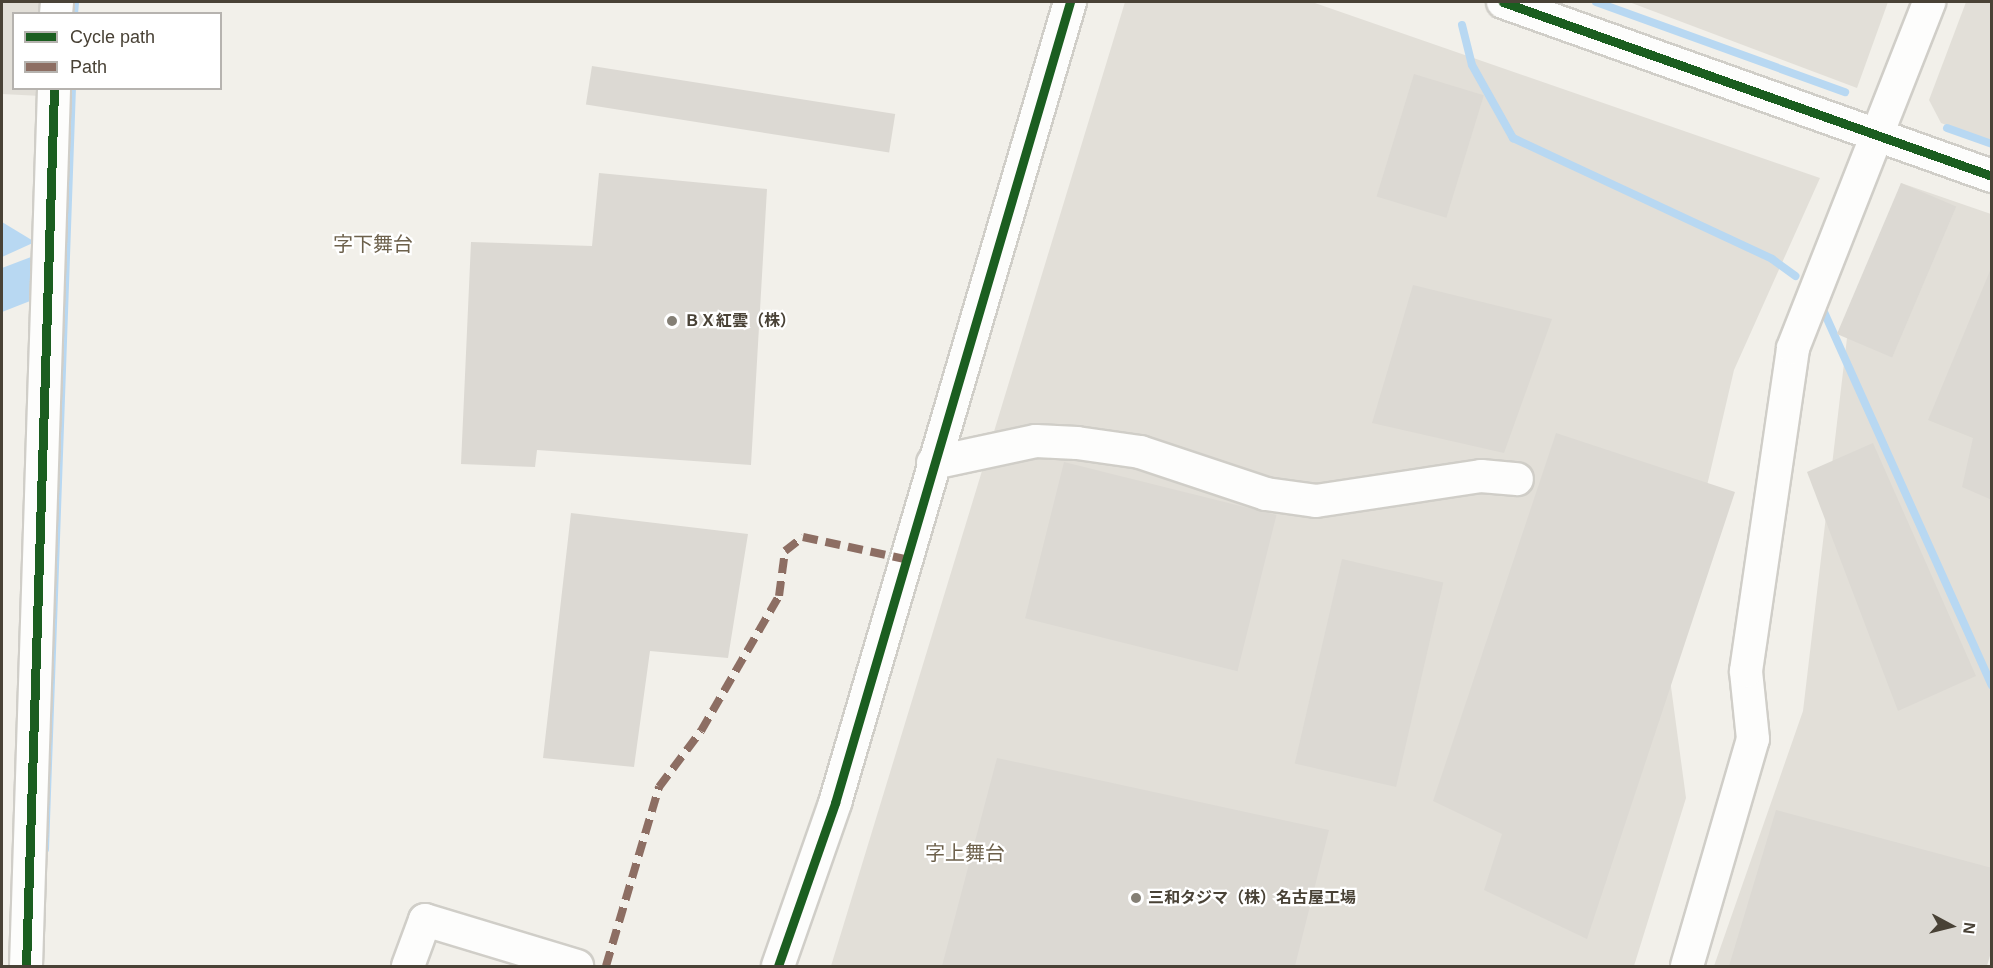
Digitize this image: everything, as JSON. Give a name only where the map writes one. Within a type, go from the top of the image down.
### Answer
[{"type":"street","points":[[778,966],[835,803],[1070,2]]},
{"type":"street","points":[[1503,2],[1992,176]]},
{"type":"street","points":[[1687,966],[1753,739],[1746,671],[1793,348],[1880,135],[1929,2]]},
{"type":"street","points":[[26,966],[54,90]]},
{"type":"street","points":[[933,463],[1003,452],[1036,441],[1077,443],[1140,452],[1266,494],[1316,501],[1481,476],[1517,479]]},
{"type":"street","points":[[408,966],[425,920],[556,964]]},
{"type":"shaded area","points":[[2,2],[44,2],[44,12],[12,12],[12,90],[42,90],[41,96],[2,94]]},
{"type":"shaded area","points":[[1125,2],[1312,2],[1820,178],[1734,370],[1667,657],[1686,798],[1634,966],[831,966]]},
{"type":"shaded area","points":[[1629,2],[1888,2],[1857,88]]},
{"type":"shaded area","points":[[1966,2],[1991,2],[1991,142],[1941,123],[1929,100]]},
{"type":"shaded area","points":[[1901,183],[1991,214],[1991,931],[1979,966],[1714,966],[1803,711],[1847,338]]},
{"type":"water","points":[[2,222],[35,242],[2,257]]},
{"type":"water","points":[[31,257],[48,294],[2,312],[2,268]]},
{"type":"building","points":[[592,66],[895,114],[889,153],[586,105]]},
{"type":"building","points":[[1414,74],[1484,95],[1446,218],[1377,196]]},
{"type":"building","name":"ＢＸ紅雲（株）","points":[[599,173],[767,189],[751,465],[537,450],[535,467],[461,464],[471,242],[592,246]]},
{"type":"building","points":[[1901,183],[1956,206],[1892,357],[1837,334]]},
{"type":"building","points":[[1992,266],[1992,500],[1962,487],[1973,438],[1928,420]]},
{"type":"building","points":[[1413,285],[1552,319],[1504,453],[1372,423]]},
{"type":"building","points":[[1556,433],[1735,492],[1587,939],[1484,890],[1502,834],[1433,801]]},
{"type":"building","points":[[1873,443],[1976,676],[1898,711],[1807,472]]},
{"type":"building","points":[[1064,462],[1276,515],[1238,671],[1025,618]]},
{"type":"building","points":[[571,513],[748,534],[728,658],[650,651],[634,767],[543,758]]},
{"type":"building","points":[[1342,559],[1443,582],[1396,787],[1295,764]]},
{"type":"building","name":"三和タジマ（株）名古屋工場","points":[[997,758],[1329,830],[1295,966],[942,966]]},
{"type":"building","points":[[1776,810],[1992,868],[1992,949],[1987,966],[1729,966]]},
{"type":"waterway","points":[[74,12],[75,2]]},
{"type":"waterway","points":[[1596,2],[1845,92]]},
{"type":"waterway","points":[[1462,25],[1472,65],[1513,138],[1772,259],[1795,276]]},
{"type":"waterway","points":[[45,849],[72,90]]},
{"type":"waterway","points":[[1947,128],[1992,144]]},
{"type":"waterway","points":[[1824,312],[1992,685]]},
{"type":"marked path","points":[[606,966],[659,787],[701,731],[779,596],[785,551],[803,537],[905,559]]},
{"type":"cycle path","points":[[778,966],[835,803],[1070,2]]},
{"type":"cycle path","points":[[1503,2],[1992,176]]},
{"type":"cycle path","points":[[26,966],[54,90]]},
{"type":"place","name":"ＢＸ紅雲（株）","points":[[672,321]]},
{"type":"place","name":"三和タジマ（株）名古屋工場","points":[[1136,898]]},
{"type":"district","name":"字下舞台","points":[[373,244]]},
{"type":"district","name":"字上舞台","points":[[965,853]]}]
